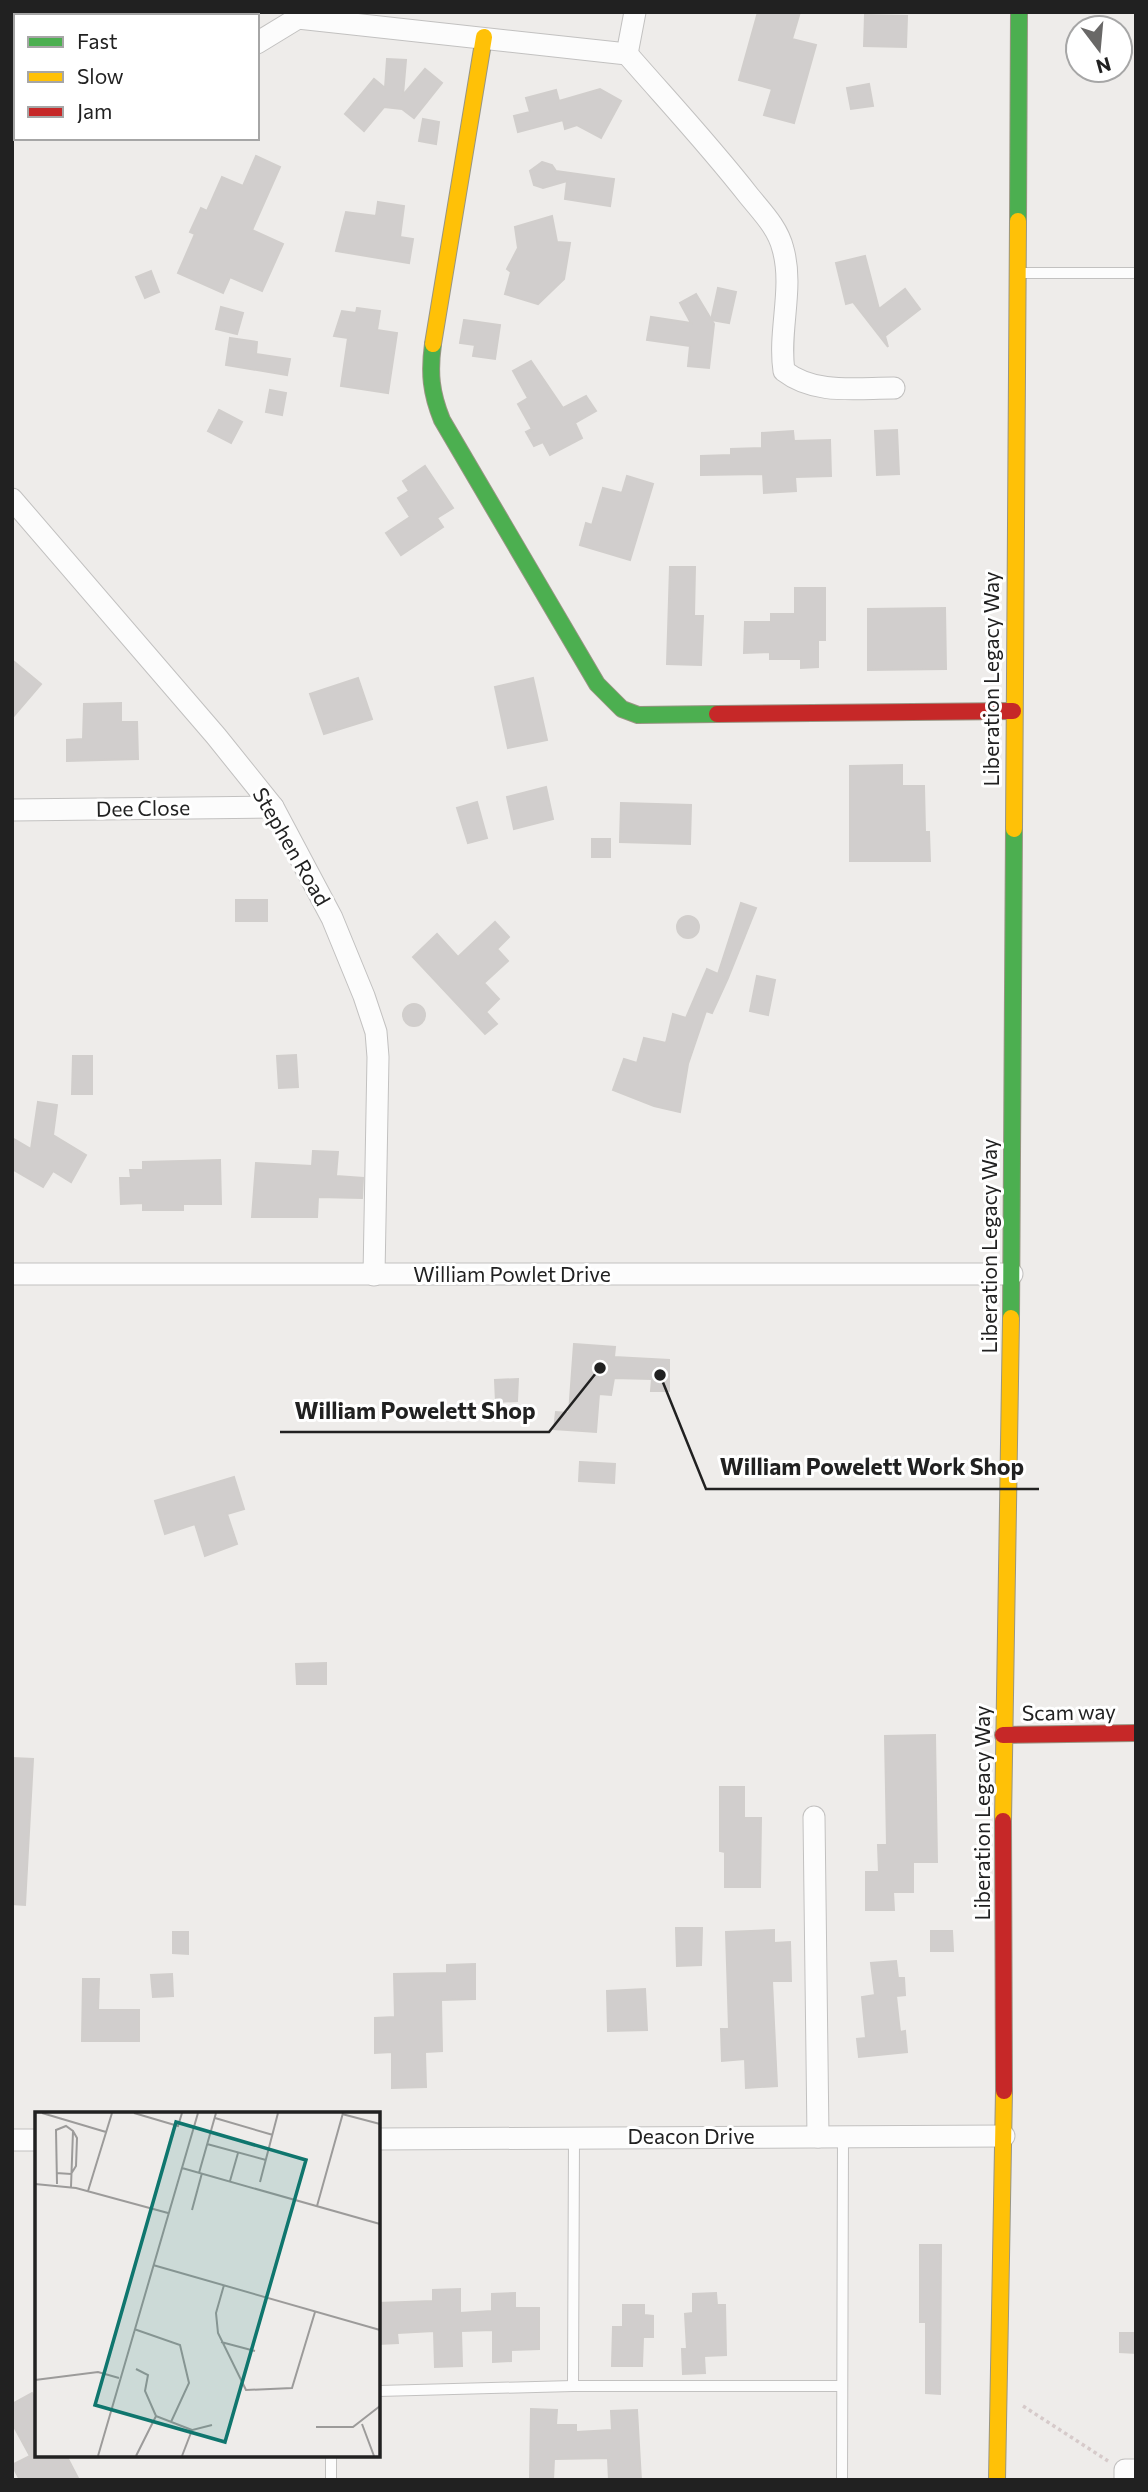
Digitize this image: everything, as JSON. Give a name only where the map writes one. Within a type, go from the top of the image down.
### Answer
[{"type":"main road","name":"Liberation Legacy Way","points":[[997,2480],[1004,2136],[1003,1735],[1012,1274],[1013,711],[1019,12]]},
{"type":"main road","points":[[484,37],[429,371],[432,396],[442,420],[597,684],[622,709],[638,715],[1013,711]]},
{"type":"main road","name":"Scam way","points":[[1003,1735],[1136,1732]]},
{"type":"street","points":[[627,54],[635,12]]},
{"type":"street","points":[[259,42],[298,15],[627,54],[716,154],[776,230],[783,249],[786,271],[781,353],[784,371],[798,382],[815,388],[894,388]]},
{"type":"street","name":"Stephen Road","points":[[12,499],[208,726],[273,807],[332,918],[376,1032],[378,1057],[374,1275]]},
{"type":"street","name":"Dee Close","points":[[12,810],[273,807]]},
{"type":"street","name":"William Powlet Drive","points":[[12,1274],[1012,1274]]},
{"type":"street","points":[[814,1817],[818,2137]]},
{"type":"street","name":"Deacon Drive","points":[[380,2139],[1004,2136]]},
{"type":"street","points":[[12,2140],[35,2140]]},
{"type":"lane","points":[[1016,272],[1136,273]]},
{"type":"lane","points":[[842,2480],[843,2137]]},
{"type":"lane","points":[[573,2386],[574,2138]]},
{"type":"lane","points":[[380,2391],[573,2386],[842,2386]]},
{"type":"lane","points":[[331,2457],[331,2480]]},
{"type":"path","points":[[1000,2386],[1028,2411],[1129,2473]]},
{"type":"building","points":[[758,12],[800,12],[792,39],[816,45],[794,123],[764,115],[772,89],[739,80]]},
{"type":"building","points":[[865,15],[907,16],[906,47],[864,46]]},
{"type":"building","points":[[387,59],[406,60],[403,95],[425,69],[442,83],[414,118],[402,109],[384,107],[364,131],[345,114],[374,79],[385,88]]},
{"type":"building","points":[[869,84],[873,106],[851,109],[847,88]]},
{"type":"building","points":[[600,89],[621,101],[601,138],[577,125],[565,129],[563,120],[518,132],[514,116],[530,112],[526,98],[556,90],[559,101]]},
{"type":"building","points":[[423,119],[439,122],[436,144],[419,141]]},
{"type":"building","points":[[256,156],[280,167],[252,230],[283,244],[262,291],[230,277],[223,293],[178,273],[195,234],[190,232],[201,208],[207,211],[222,177],[243,186]]},
{"type":"building","points":[[542,162],[552,165],[556,171],[614,179],[610,206],[565,199],[567,181],[543,188],[534,185],[530,171]]},
{"type":"building","points":[[378,202],[404,206],[400,237],[413,239],[409,263],[336,251],[346,212],[376,216]]},
{"type":"building","points":[[552,216],[557,242],[570,243],[564,279],[538,304],[505,294],[511,272],[507,269],[518,248],[515,227]]},
{"type":"building","points":[[865,256],[879,309],[905,289],[920,309],[885,336],[888,347],[853,302],[846,304],[836,263]]},
{"type":"building","points":[[151,271],[159,292],[145,298],[136,277]]},
{"type":"building","points":[[718,288],[736,292],[729,323],[711,320]]},
{"type":"building","points":[[696,294],[714,324],[709,368],[688,366],[690,346],[647,340],[651,317],[691,323],[680,303]]},
{"type":"building","points":[[221,307],[243,313],[237,334],[216,329]]},
{"type":"building","points":[[357,308],[380,311],[377,330],[397,333],[388,393],[341,386],[348,338],[334,336],[342,311],[356,313]]},
{"type":"building","points":[[464,320],[500,325],[495,359],[473,356],[475,345],[460,343]]},
{"type":"building","points":[[230,338],[257,342],[256,354],[290,359],[287,375],[226,365]]},
{"type":"building","points":[[531,361],[563,408],[586,396],[596,411],[575,423],[582,438],[550,455],[543,442],[534,446],[526,432],[532,429],[518,404],[528,398],[513,371]]},
{"type":"building","points":[[270,390],[286,393],[282,415],[266,412]]},
{"type":"building","points":[[219,410],[242,422],[231,443],[208,431]]},
{"type":"building","points":[[897,430],[899,474],[877,475],[875,431]]},
{"type":"building","points":[[793,431],[794,441],[830,440],[831,476],[795,477],[796,491],[764,493],[763,474],[701,475],[701,456],[731,455],[731,449],[762,448],[762,433]]},
{"type":"building","points":[[425,466],[453,508],[437,518],[443,527],[401,555],[386,533],[410,517],[398,498],[409,491],[403,481]]},
{"type":"building","points":[[627,476],[653,484],[630,560],[580,545],[586,523],[592,525],[603,488],[622,493]]},
{"type":"building","points":[[670,567],[695,567],[694,616],[703,616],[701,665],[667,664]]},
{"type":"building","points":[[795,588],[825,588],[825,640],[818,640],[818,667],[801,668],[801,659],[770,659],[770,652],[744,653],[745,622],[771,622],[771,614],[795,614]]},
{"type":"building","points":[[945,608],[946,669],[868,670],[868,609]]},
{"type":"building","points":[[12,660],[41,684],[12,718]]},
{"type":"building","points":[[358,678],[372,719],[324,734],[310,694]]},
{"type":"building","points":[[533,678],[547,740],[508,748],[495,687]]},
{"type":"building","points":[[121,703],[121,722],[137,722],[138,759],[67,761],[67,740],[83,739],[84,704]]},
{"type":"building","points":[[902,765],[902,786],[924,786],[925,832],[929,832],[930,861],[850,861],[850,766]]},
{"type":"building","points":[[546,787],[553,819],[514,829],[507,797]]},
{"type":"building","points":[[477,802],[487,838],[468,843],[457,808]]},
{"type":"building","points":[[621,803],[691,805],[690,844],[620,842]]},
{"type":"building","points":[[592,839],[610,839],[610,857],[592,857]]},
{"type":"building","points":[[236,900],[267,900],[267,921],[236,921]]},
{"type":"building","points":[[741,903],[756,908],[712,1013],[706,1011],[688,1064],[680,1112],[654,1106],[613,1090],[624,1059],[637,1063],[644,1038],[666,1043],[673,1014],[686,1018],[707,969],[718,974]]},
{"type":"building","points":[[688,916],[696,919],[699,927],[696,935],[688,938],[680,935],[677,927],[680,919]]},
{"type":"building","points":[[495,922],[509,937],[497,949],[508,961],[484,983],[499,999],[486,1012],[497,1024],[485,1034],[413,957],[437,934],[458,957]]},
{"type":"building","points":[[757,976],[775,980],[768,1015],[750,1011]]},
{"type":"building","points":[[414,1004],[422,1007],[425,1015],[422,1023],[414,1026],[406,1023],[403,1015],[406,1007]]},
{"type":"building","points":[[296,1055],[298,1087],[279,1088],[277,1056]]},
{"type":"building","points":[[73,1056],[92,1056],[92,1094],[72,1094]]},
{"type":"building","points":[[38,1102],[57,1105],[53,1135],[86,1155],[71,1182],[53,1171],[43,1187],[12,1169],[12,1138],[31,1149]]},
{"type":"building","points":[[313,1151],[338,1152],[336,1176],[363,1178],[362,1198],[318,1197],[317,1217],[252,1217],[256,1163],[312,1166]]},
{"type":"building","points":[[220,1160],[221,1204],[183,1204],[183,1210],[143,1210],[143,1203],[121,1204],[120,1178],[131,1178],[130,1170],[143,1170],[143,1162]]},
{"type":"building","points":[[574,1344],[615,1347],[614,1357],[669,1360],[669,1391],[651,1391],[652,1379],[614,1378],[611,1395],[599,1394],[596,1432],[554,1429],[556,1412],[569,1413]]},
{"type":"building","points":[[518,1379],[517,1401],[496,1402],[495,1380]]},
{"type":"building","points":[[580,1462],[615,1464],[614,1483],[579,1481]]},
{"type":"building","points":[[234,1477],[244,1509],[227,1514],[237,1544],[205,1556],[195,1524],[165,1534],[155,1501]]},
{"type":"building","points":[[326,1663],[326,1684],[297,1684],[296,1664]]},
{"type":"building","points":[[935,1735],[937,1862],[913,1862],[913,1892],[893,1892],[894,1910],[866,1910],[866,1872],[879,1872],[878,1845],[887,1845],[885,1736]]},
{"type":"building","points":[[12,1758],[33,1759],[25,1905],[12,1904]]},
{"type":"building","points":[[720,1787],[744,1787],[744,1818],[761,1818],[760,1887],[725,1887],[725,1852],[720,1851]]},
{"type":"building","points":[[676,1928],[702,1928],[701,1965],[677,1966]]},
{"type":"building","points":[[774,1930],[774,1943],[790,1942],[791,1981],[772,1981],[777,2086],[746,2088],[745,2059],[722,2061],[721,2029],[729,2029],[726,1932]]},
{"type":"building","points":[[931,1931],[952,1931],[953,1951],[931,1951]]},
{"type":"building","points":[[173,1932],[188,1932],[188,1954],[173,1953]]},
{"type":"building","points":[[896,1961],[898,1978],[904,1978],[905,1995],[896,1996],[900,2032],[905,2031],[907,2052],[859,2057],[857,2039],[866,2038],[862,1997],[875,1995],[871,1963]]},
{"type":"building","points":[[475,1964],[475,1999],[441,2000],[442,2051],[425,2052],[426,2087],[392,2088],[392,2052],[375,2053],[375,2018],[395,2017],[394,1974],[447,1973],[447,1965]]},
{"type":"building","points":[[172,1974],[173,1996],[153,1997],[151,1975]]},
{"type":"building","points":[[83,1979],[99,1979],[98,2010],[139,2010],[139,2041],[82,2041]]},
{"type":"building","points":[[645,1989],[647,2030],[608,2031],[607,1991]]},
{"type":"building","points":[[920,2245],[941,2245],[940,2394],[926,2393],[926,2322],[920,2322]]},
{"type":"building","points":[[460,2289],[460,2313],[492,2311],[492,2294],[515,2293],[515,2308],[539,2308],[539,2349],[511,2350],[511,2361],[493,2362],[493,2330],[461,2331],[462,2366],[435,2367],[434,2331],[397,2333],[398,2343],[380,2344],[380,2303],[433,2301],[433,2290]]},
{"type":"building","points":[[716,2293],[717,2305],[725,2305],[726,2355],[704,2356],[705,2373],[683,2374],[682,2349],[687,2349],[685,2314],[693,2313],[693,2294]]},
{"type":"building","points":[[623,2305],[644,2305],[644,2315],[653,2316],[653,2337],[643,2337],[642,2366],[612,2366],[613,2327],[623,2327]]},
{"type":"building","points":[[1120,2333],[1136,2333],[1136,2353],[1120,2352]]},
{"type":"building","points":[[32,2393],[35,2398],[35,2457],[67,2457],[79,2480],[20,2480],[12,2465],[30,2456],[12,2423],[12,2404]]},
{"type":"building","points":[[531,2409],[557,2410],[556,2425],[576,2425],[576,2432],[612,2430],[611,2411],[637,2410],[641,2480],[609,2480],[608,2458],[554,2459],[553,2480],[530,2480]]},
{"type":"traffic: fast","points":[[1018,221],[1019,12]]},
{"type":"traffic: fast","points":[[433,344],[432,383],[442,420],[597,684],[622,709],[638,715],[717,714]]},
{"type":"traffic: fast","points":[[1011,1318],[1014,829]]},
{"type":"traffic: slow","points":[[433,344],[484,37]]},
{"type":"traffic: slow","points":[[1014,829],[1018,221]]},
{"type":"traffic: slow","points":[[1003,1821],[1011,1318]]},
{"type":"traffic: slow","points":[[997,2480],[1004,2091]]},
{"type":"traffic: jam","points":[[717,714],[1013,711]]},
{"type":"traffic: jam","points":[[1003,1735],[1136,1733]]},
{"type":"traffic: jam","points":[[1003,1821],[1004,2091]]},
{"type":"place","name":"William Powelett Shop","points":[[600,1368]]},
{"type":"place","name":"William Powelett Work Shop","points":[[660,1375]]}]
